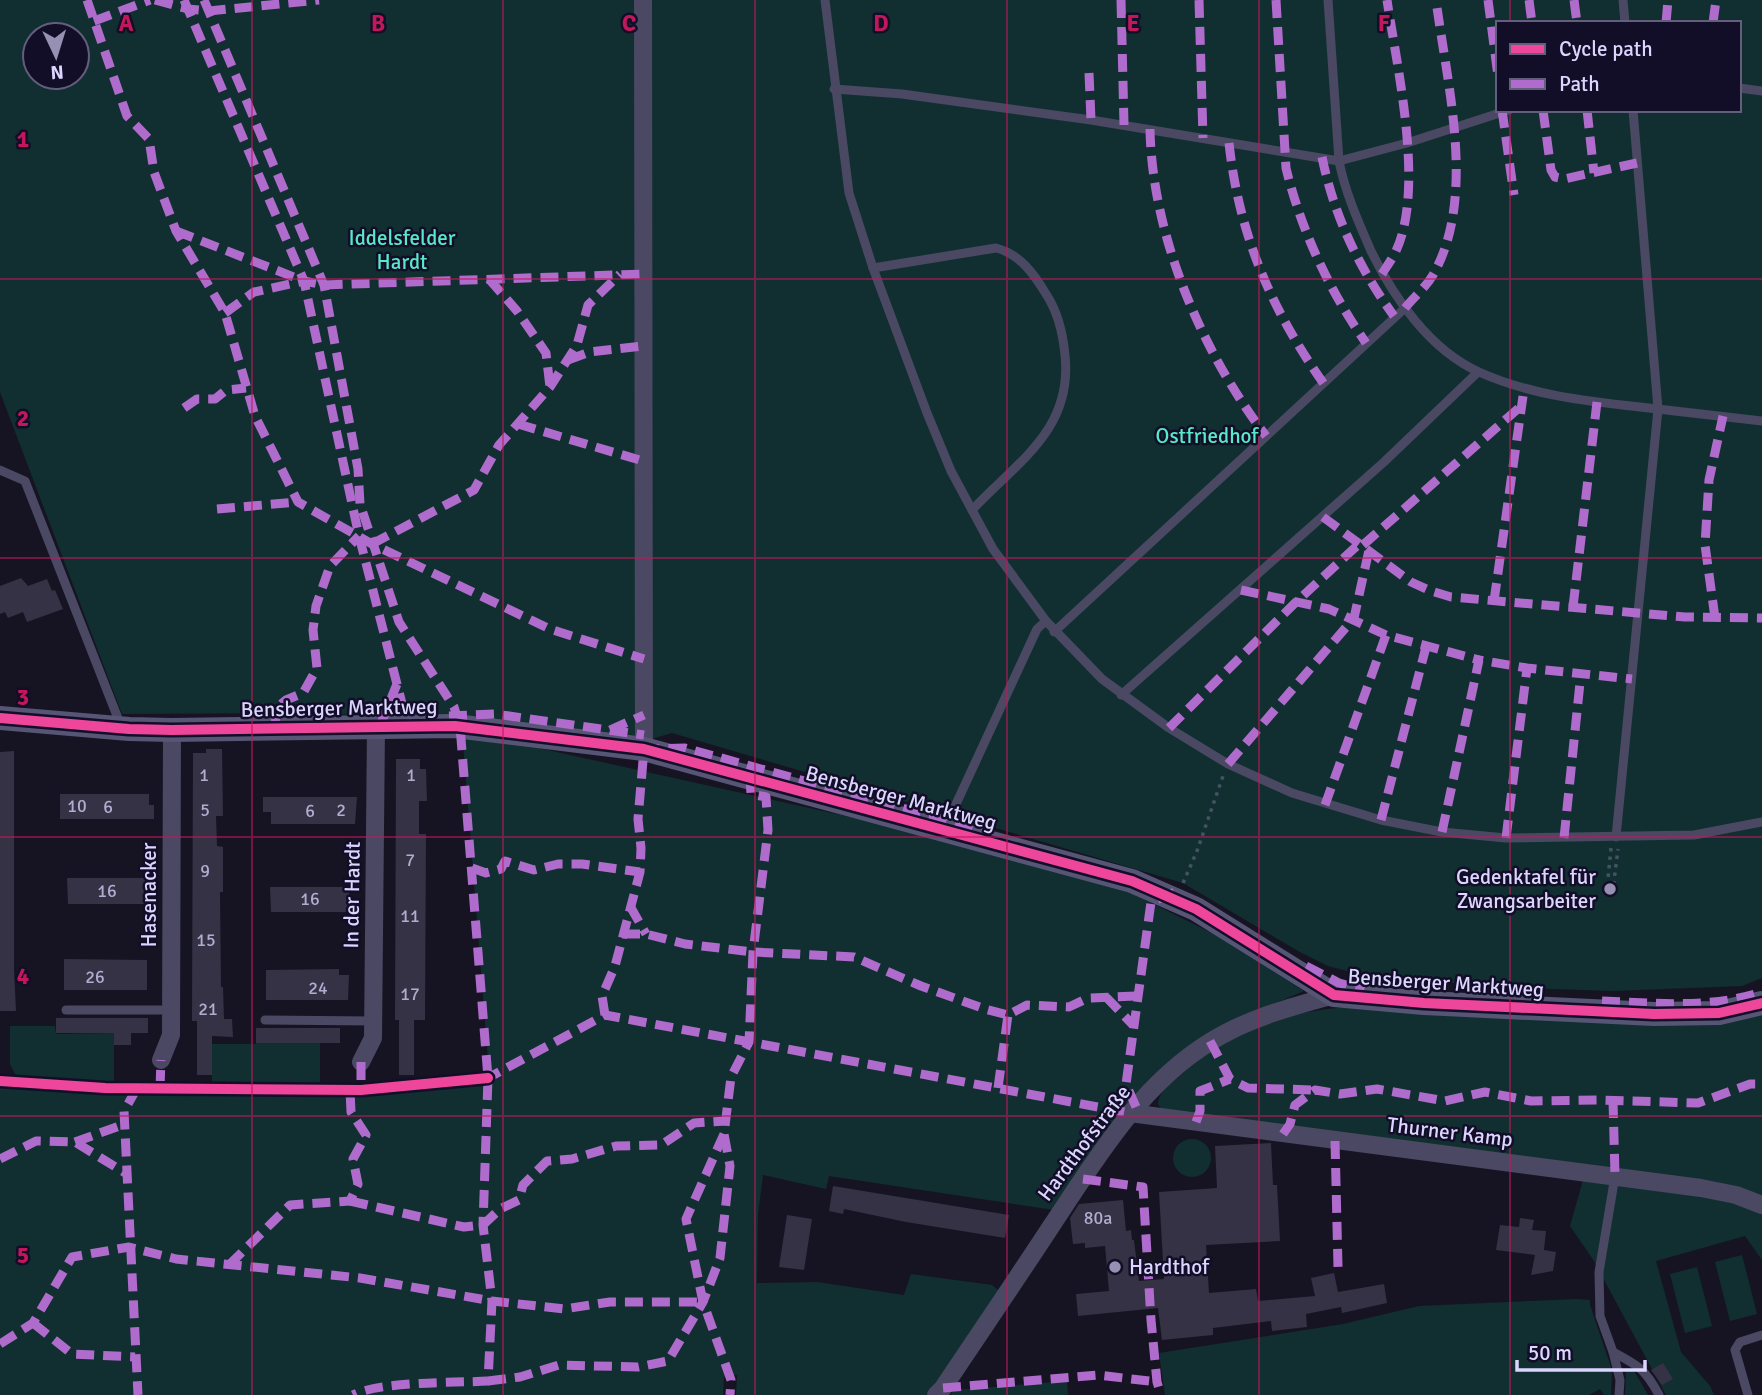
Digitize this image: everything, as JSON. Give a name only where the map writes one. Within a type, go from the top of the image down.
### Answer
[{"type":"street","points":[[643,0],[644,749]]},
{"type":"street","name":"Bensberger Marktweg","points":[[0,718],[172,730],[460,726],[644,749],[1098,871],[1168,895],[1196,909],[1334,995],[1424,1003],[1654,1014],[1719,1013],[1762,1003]]},
{"type":"street","name":"In der Hardt","points":[[360,1062],[373,1038],[376,726]]},
{"type":"street","name":"Hasenacker","points":[[161,1059],[171,1035],[172,730]]},
{"type":"street","name":"Hardthofstraße","points":[[936,1395],[1130,1113],[1169,1073],[1210,1041],[1265,1014],[1334,995]]},
{"type":"street","name":"Thurner Kamp","points":[[1130,1113],[1701,1188],[1736,1195],[1762,1205]]},
{"type":"lane","points":[[825,0],[834,89],[849,192],[873,268],[951,471],[993,549],[1045,621],[1121,695],[1228,764],[1292,793],[1393,823],[1474,836],[1506,838],[1694,835],[1762,822]]},
{"type":"lane","points":[[1328,0],[1339,160],[1343,181],[1382,274],[1405,307],[1449,354],[1478,372],[1524,389],[1558,397],[1762,421]]},
{"type":"lane","points":[[1623,0],[1625,21]]},
{"type":"lane","points":[[1741,88],[1762,91]]},
{"type":"lane","points":[[834,89],[902,94],[1102,121],[1339,160],[1394,147],[1502,112]]},
{"type":"lane","points":[[1616,837],[1658,409],[1633,112]]},
{"type":"lane","points":[[873,268],[996,248],[1014,255],[1027,266],[1051,301],[1064,342],[1067,380],[1063,402],[1046,435],[971,510]]},
{"type":"lane","points":[[1054,632],[1405,307]]},
{"type":"lane","points":[[1121,695],[1384,462],[1478,372]]},
{"type":"lane","points":[[0,470],[25,481],[121,728]]},
{"type":"lane","points":[[944,830],[1037,629],[1045,621]]},
{"type":"lane","points":[[66,1010],[171,1010]]},
{"type":"lane","points":[[265,1020],[373,1021]]},
{"type":"lane","points":[[1615,1176],[1599,1272],[1600,1316],[1620,1380],[1619,1395]]},
{"type":"lane","points":[[1748,1395],[1735,1350],[1740,1342],[1762,1335]]},
{"type":"lane","points":[[1613,1352],[1637,1365],[1647,1374],[1659,1395]]},
{"type":"path","points":[[1180,890],[1228,764]]},
{"type":"path","points":[[1616,837],[1613,889],[1607,888],[1616,837]]},
{"type":"green space","name":"Ostfriedhof","points":[[0,0],[1762,0],[1762,978],[1742,986],[1613,991],[1521,988],[1370,977],[1328,966],[1298,951],[1183,883],[672,733],[638,743],[461,722],[320,713],[122,714],[0,392]]},
{"type":"green space","points":[[462,731],[940,837],[1121,888],[1222,938],[1304,991],[1219,1027],[1054,1210],[829,1176],[826,1189],[763,1175],[758,1214],[757,1283],[817,1282],[904,1295],[911,1274],[992,1285],[998,1290],[999,1295],[944,1376],[926,1395],[736,1395],[737,1375],[724,1377],[723,1395],[0,1395],[0,1084],[83,1091],[390,1092],[490,1085]]},
{"type":"green space","points":[[1348,1007],[1762,1011],[1762,1199],[1163,1112],[1158,1104],[1163,1091],[1170,1084],[1218,1046],[1238,1035],[1301,1013]]},
{"type":"green space","points":[[10,1026],[55,1026],[56,1034],[114,1033],[114,1084],[16,1076],[10,1064]]},
{"type":"green space","points":[[320,1043],[320,1085],[185,1085],[185,1082],[212,1082],[212,1044]]},
{"type":"green space","points":[[1192,1139],[1205,1145],[1211,1158],[1205,1171],[1192,1177],[1179,1171],[1173,1158],[1179,1145]]},
{"type":"green space","points":[[1585,1173],[1730,1198],[1762,1214],[1762,1260],[1745,1236],[1656,1261],[1681,1352],[1710,1386],[1714,1395],[1666,1395],[1594,1261],[1570,1226]]},
{"type":"green space","points":[[1742,1255],[1757,1314],[1730,1321],[1715,1262]]},
{"type":"green space","points":[[1697,1267],[1712,1326],[1685,1333],[1670,1274]]},
{"type":"green space","points":[[1590,1300],[1612,1370],[1611,1395],[1604,1395],[1600,1389],[1589,1395],[1165,1395],[1159,1353],[1343,1324],[1419,1306]]},
{"type":"green space","points":[[1628,1369],[1633,1369],[1648,1395],[1625,1395]]},
{"type":"green space","points":[[1067,1381],[1068,1395],[950,1395],[955,1390]]},
{"type":"building","points":[[21,578],[28,586],[47,579],[63,609],[27,622],[23,612],[8,618],[5,612],[0,614],[0,586]]},
{"type":"building","points":[[206,749],[222,749],[223,816],[216,816],[217,846],[223,847],[223,892],[220,892],[221,987],[224,1019],[232,1019],[233,1037],[212,1036],[212,1075],[197,1075],[197,1021],[192,1021],[193,753],[206,753]]},
{"type":"building","points":[[14,751],[16,1011],[0,1011],[0,752]]},
{"type":"building","points":[[396,759],[420,759],[420,769],[426,769],[427,801],[419,801],[419,834],[426,834],[425,1020],[414,1020],[414,1075],[399,1075],[399,1020],[395,1020]]},
{"type":"building","points":[[60,794],[149,794],[149,805],[154,805],[154,819],[60,819]]},
{"type":"building","points":[[263,797],[357,797],[355,824],[271,824],[271,812],[263,812]]},
{"type":"building","points":[[67,878],[146,878],[146,904],[68,904]]},
{"type":"building","points":[[270,887],[349,887],[349,912],[271,912]]},
{"type":"building","points":[[64,959],[147,960],[147,990],[64,990]]},
{"type":"building","points":[[339,969],[339,975],[349,975],[348,1000],[266,1000],[266,970]]},
{"type":"building","points":[[56,1018],[148,1018],[148,1033],[131,1033],[131,1045],[114,1045],[114,1033],[56,1033]]},
{"type":"building","points":[[256,1028],[340,1028],[340,1043],[256,1043]]},
{"type":"building","points":[[1271,1143],[1273,1185],[1277,1185],[1280,1241],[1206,1245],[1209,1293],[1256,1289],[1258,1301],[1315,1296],[1311,1278],[1334,1273],[1338,1292],[1384,1284],[1387,1303],[1342,1313],[1341,1307],[1306,1314],[1307,1327],[1272,1331],[1271,1321],[1213,1328],[1213,1335],[1162,1340],[1158,1308],[1078,1316],[1076,1294],[1109,1291],[1105,1246],[1085,1248],[1085,1243],[1073,1244],[1070,1218],[1079,1204],[1123,1200],[1126,1231],[1131,1230],[1134,1240],[1139,1281],[1164,1279],[1159,1192],[1217,1188],[1215,1146]]},
{"type":"building","points":[[833,1186],[1009,1215],[1005,1238],[844,1209],[843,1214],[829,1211]]},
{"type":"building","points":[[787,1215],[812,1219],[804,1270],[779,1267]]},
{"type":"building","points":[[1520,1218],[1534,1220],[1532,1230],[1546,1231],[1544,1250],[1556,1252],[1553,1271],[1531,1275],[1535,1255],[1496,1250],[1500,1225],[1519,1227]]},
{"type":"building","points":[[1663,1363],[1673,1379],[1662,1385],[1651,1370]]},
{"type":"marked path","points":[[87,0],[127,116],[149,139],[154,172],[176,231],[225,313],[255,416],[298,502],[372,544],[550,629],[644,659]]},
{"type":"marked path","points":[[94,21],[150,0]]},
{"type":"marked path","points":[[155,0],[188,9],[209,11],[319,0]]},
{"type":"marked path","points":[[184,0],[304,281],[359,536],[408,727]]},
{"type":"marked path","points":[[204,0],[324,285],[358,469],[360,504],[399,622],[454,707],[460,726],[488,1078],[483,1225],[492,1301],[488,1381],[399,1385],[365,1390],[353,1395]]},
{"type":"marked path","points":[[1121,0],[1124,125]]},
{"type":"marked path","points":[[1199,0],[1203,138]]},
{"type":"marked path","points":[[1276,0],[1286,168],[1292,191],[1308,237],[1328,281],[1366,343]]},
{"type":"marked path","points":[[1382,274],[1396,251],[1404,225],[1409,162],[1402,93],[1387,0]]},
{"type":"marked path","points":[[1405,308],[1433,275],[1446,244],[1454,211],[1455,140],[1436,0]]},
{"type":"marked path","points":[[1488,0],[1496,61]]},
{"type":"marked path","points":[[1529,0],[1532,21]]},
{"type":"marked path","points":[[1574,0],[1577,21]]},
{"type":"marked path","points":[[1666,21],[1668,0]]},
{"type":"marked path","points":[[1713,21],[1716,0]]},
{"type":"marked path","points":[[1089,73],[1091,120]]},
{"type":"marked path","points":[[1502,112],[1514,195]]},
{"type":"marked path","points":[[1543,112],[1551,170],[1555,177],[1564,179],[1637,163]]},
{"type":"marked path","points":[[1587,112],[1594,173]]},
{"type":"marked path","points":[[1150,129],[1160,210],[1185,291],[1221,368],[1266,436]]},
{"type":"marked path","points":[[1229,143],[1241,209],[1260,270],[1288,328],[1324,384]]},
{"type":"marked path","points":[[1322,157],[1333,200],[1349,241],[1394,316]]},
{"type":"marked path","points":[[176,231],[304,281]]},
{"type":"marked path","points":[[372,544],[474,490],[499,445],[550,387],[577,345],[588,305],[620,274]]},
{"type":"marked path","points":[[225,313],[254,292],[304,281],[324,285],[643,274]]},
{"type":"marked path","points":[[489,279],[517,311],[546,353],[550,387]]},
{"type":"marked path","points":[[568,360],[590,352],[643,346]]},
{"type":"marked path","points":[[184,408],[197,399],[215,399],[226,390],[246,388]]},
{"type":"marked path","points":[[1494,601],[1524,389]]},
{"type":"marked path","points":[[1573,607],[1597,402]]},
{"type":"marked path","points":[[1363,545],[1520,407]]},
{"type":"marked path","points":[[1715,618],[1705,545],[1709,480],[1723,416]]},
{"type":"marked path","points":[[518,424],[643,461]]},
{"type":"marked path","points":[[217,509],[298,502]]},
{"type":"marked path","points":[[1323,517],[1411,582],[1451,597],[1685,617],[1762,618]]},
{"type":"marked path","points":[[276,728],[275,709],[286,700],[303,693],[317,668],[313,630],[316,606],[330,566],[359,536]]},
{"type":"marked path","points":[[1169,728],[1295,603],[1360,543]]},
{"type":"marked path","points":[[1228,764],[1354,618],[1369,550]]},
{"type":"marked path","points":[[1241,590],[1329,609],[1386,635],[1479,660]]},
{"type":"marked path","points":[[1325,805],[1386,635]]},
{"type":"marked path","points":[[1381,820],[1426,647]]},
{"type":"marked path","points":[[1442,832],[1479,660],[1632,679]]},
{"type":"marked path","points":[[1506,838],[1527,668]]},
{"type":"marked path","points":[[1564,838],[1581,673]]},
{"type":"marked path","points":[[380,726],[397,684]]},
{"type":"marked path","points":[[449,716],[495,714],[644,735]]},
{"type":"marked path","points":[[610,730],[644,715]]},
{"type":"marked path","points":[[605,1015],[602,996],[615,966],[640,872],[638,819],[644,749],[685,748],[993,833]]},
{"type":"marked path","points":[[488,1381],[520,1377],[559,1365],[638,1367],[668,1361],[703,1302],[720,1258],[730,1166],[724,1134],[731,1077],[749,1042],[753,952],[768,830],[766,797],[751,794],[750,778]]},
{"type":"marked path","points":[[472,868],[486,873],[501,869],[505,861],[534,870],[558,864],[582,864],[640,872]]},
{"type":"marked path","points":[[1136,1107],[1126,1084],[1151,902],[1180,890]]},
{"type":"marked path","points":[[630,906],[646,934]]},
{"type":"marked path","points":[[622,934],[646,934],[685,944],[753,952],[854,957],[921,986],[1008,1015],[1027,1005],[1069,1007],[1088,998],[1136,996]]},
{"type":"marked path","points":[[1306,966],[1339,983],[1364,990]]},
{"type":"marked path","points":[[1602,1001],[1702,1003],[1762,992]]},
{"type":"marked path","points":[[1106,997],[1133,1025]]},
{"type":"marked path","points":[[483,1078],[488,1078],[605,1015],[1130,1113]]},
{"type":"marked path","points":[[998,1088],[1008,1015]]},
{"type":"marked path","points":[[1210,1041],[1230,1079],[1248,1088],[1315,1090]]},
{"type":"marked path","points":[[160,1088],[161,1060]]},
{"type":"marked path","points":[[361,1062],[361,1090]]},
{"type":"marked path","points":[[1196,1122],[1200,1111],[1200,1091],[1230,1079]]},
{"type":"marked path","points":[[1283,1134],[1290,1124],[1295,1105],[1315,1090],[1340,1094],[1377,1089],[1445,1101],[1485,1092],[1531,1101],[1698,1103],[1750,1084],[1762,1084]]},
{"type":"marked path","points":[[137,1088],[124,1111],[138,1395]]},
{"type":"marked path","points":[[229,1265],[290,1205],[350,1201],[358,1184],[353,1159],[366,1135],[351,1112],[350,1090]]},
{"type":"marked path","points":[[1613,1100],[1615,1176]]},
{"type":"marked path","points":[[350,1201],[464,1227],[483,1225],[500,1209],[519,1200],[523,1185],[547,1161],[572,1159],[616,1146],[661,1145],[694,1123],[726,1121]]},
{"type":"marked path","points":[[75,1142],[125,1124]]},
{"type":"marked path","points":[[724,1134],[686,1219],[703,1302],[731,1380],[730,1395]]},
{"type":"marked path","points":[[0,1159],[36,1141],[75,1142],[127,1174]]},
{"type":"marked path","points":[[1335,1141],[1338,1267]]},
{"type":"marked path","points":[[1083,1179],[1143,1187],[1151,1320],[1157,1382],[1161,1395]]},
{"type":"marked path","points":[[0,1344],[33,1323],[72,1257],[129,1247],[176,1259],[360,1278],[492,1301],[564,1309],[610,1302],[703,1302]]},
{"type":"marked path","points":[[33,1323],[72,1354],[135,1357]]},
{"type":"marked path","points":[[943,1388],[1098,1375],[1157,1382]]},
{"type":"cycle path","points":[[0,718],[172,730],[455,726],[644,749],[1132,881],[1196,909],[1334,995],[1424,1003],[1654,1014],[1719,1013],[1762,1003]]},
{"type":"cycle path","points":[[0,1081],[105,1088],[361,1090],[488,1078]]},
{"type":"place","name":"Gedenktafel für Zwangsarbeiter","points":[[1610,889]]},
{"type":"place","name":"Hardthof","points":[[1115,1267]]},
{"type":"park label","name":"Iddelsfelder Hardt","points":[[402,250]]}]
